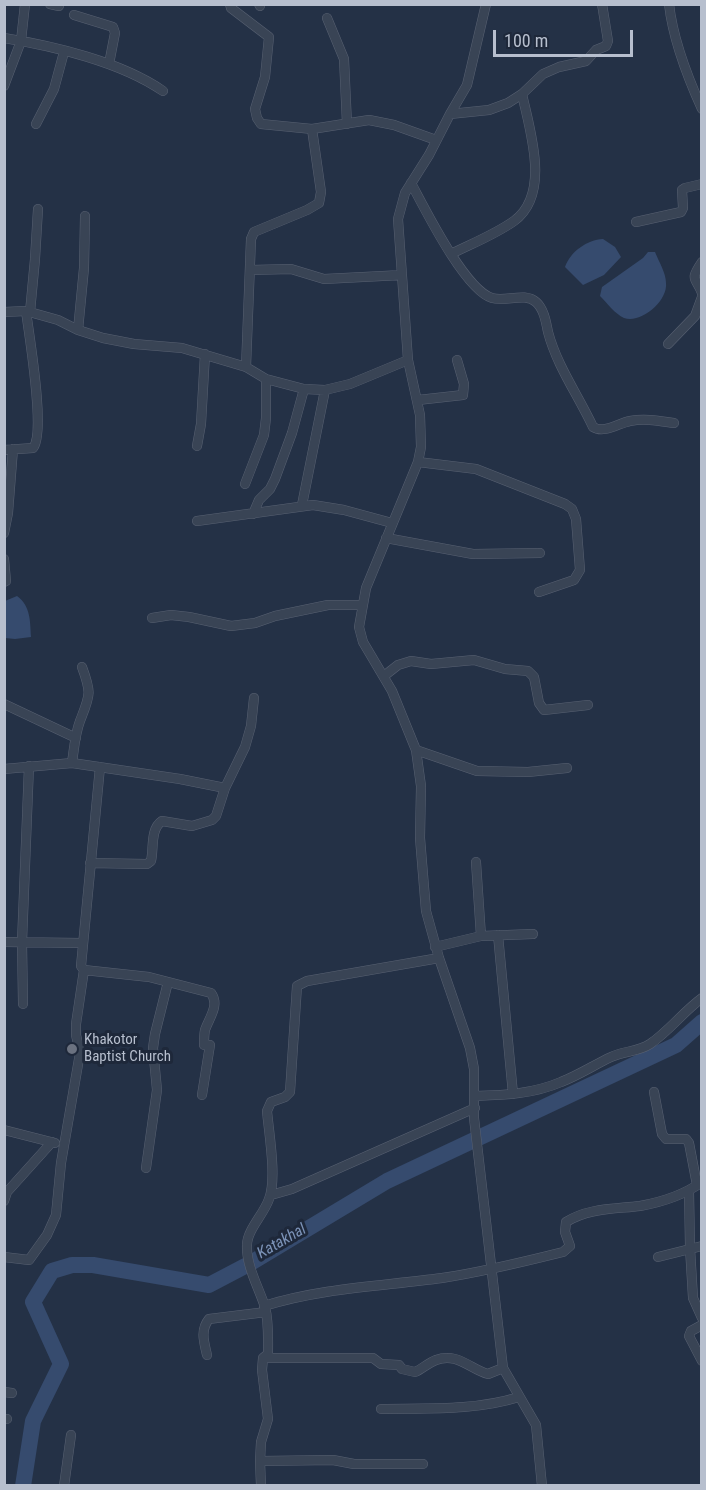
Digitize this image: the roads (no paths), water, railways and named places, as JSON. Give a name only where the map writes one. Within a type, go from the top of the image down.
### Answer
[{"type":"street","points":[[4,86],[21,41],[25,4]]},
{"type":"street","points":[[230,4],[231,8],[269,37],[265,77],[255,109],[261,124],[312,129],[369,120],[393,125],[436,140]]},
{"type":"street","points":[[486,4],[468,85],[401,204],[398,219],[408,360],[418,400],[421,447],[418,462],[386,538],[362,605],[359,627],[368,652],[397,702],[416,750],[421,786],[420,838],[426,910],[435,947],[470,1048],[474,1069],[474,1118],[503,1368],[537,1425],[542,1485]]},
{"type":"street","points":[[450,114],[489,110],[508,103],[522,94],[543,74],[559,67],[586,61],[596,50],[606,46],[608,41],[602,4]]},
{"type":"street","points":[[669,4],[671,25],[690,84],[702,109]]},
{"type":"street","points":[[74,15],[113,27],[115,33],[109,64]]},
{"type":"street","points":[[327,18],[344,59],[347,123]]},
{"type":"street","points":[[4,38],[109,64],[141,77],[163,91]]},
{"type":"street","points":[[36,124],[54,89],[64,52]]},
{"type":"street","points":[[451,254],[514,221],[528,206],[536,184],[532,140],[522,94]]},
{"type":"street","points":[[246,367],[252,239],[254,232],[307,210],[319,202],[321,198],[312,129]]},
{"type":"street","points":[[411,183],[451,254],[473,284],[491,298],[505,300],[531,298],[538,304],[555,355],[593,427],[597,430],[638,420],[674,423]]},
{"type":"street","points":[[636,222],[681,212],[683,208],[682,190],[702,184]]},
{"type":"street","points":[[4,533],[8,513],[8,450],[33,448],[36,445],[38,433],[37,397],[28,312],[36,259],[38,209]]},
{"type":"street","points":[[78,330],[86,216]]},
{"type":"street","points":[[668,344],[695,316],[702,295],[694,281],[694,274],[702,262]]},
{"type":"street","points":[[250,270],[291,269],[324,279],[402,275]]},
{"type":"street","points":[[4,312],[28,312],[58,320],[78,330],[134,344],[182,348],[246,367],[266,379],[304,389],[325,390],[350,384],[408,360]]},
{"type":"street","points":[[197,446],[205,354]]},
{"type":"street","points":[[418,400],[463,395],[464,384],[457,360]]},
{"type":"street","points":[[245,484],[264,435],[266,379]]},
{"type":"street","points":[[253,513],[259,500],[270,489],[275,479],[292,433],[304,389]]},
{"type":"street","points":[[302,505],[325,390]]},
{"type":"street","points":[[418,462],[476,469],[565,504],[572,509],[576,519],[580,570],[574,580],[539,592]]},
{"type":"street","points":[[197,521],[302,505],[326,506],[392,523]]},
{"type":"street","points":[[386,538],[473,554],[540,553]]},
{"type":"street","points":[[4,559],[7,574],[4,582]]},
{"type":"street","points":[[152,618],[171,615],[231,626],[255,623],[275,616],[328,605],[362,605]]},
{"type":"street","points":[[384,676],[398,665],[411,661],[432,664],[474,660],[531,674],[534,677],[539,703],[544,710],[588,705]]},
{"type":"street","points":[[72,763],[80,722],[89,699],[87,681],[82,667]]},
{"type":"street","points":[[90,863],[147,864],[151,861],[157,824],[162,821],[192,826],[213,820],[225,788],[245,747],[251,726],[254,698]]},
{"type":"street","points":[[4,704],[76,738]]},
{"type":"street","points":[[416,750],[477,771],[528,772],[567,768]]},
{"type":"street","points":[[4,769],[72,763],[225,788]]},
{"type":"street","points":[[22,1004],[22,942],[29,766]]},
{"type":"street","points":[[4,1257],[29,1260],[47,1235],[56,1215],[59,1201],[64,1145],[80,1053],[76,1024],[84,970],[81,966],[82,943],[100,767]]},
{"type":"street","points":[[476,862],[481,936]]},
{"type":"street","points":[[435,947],[481,936],[533,934]]},
{"type":"street","points":[[498,935],[513,1094]]},
{"type":"street","points":[[4,942],[82,943]]},
{"type":"street","points":[[261,1485],[261,1442],[268,1419],[262,1370],[263,1358],[268,1354],[265,1309],[248,1255],[248,1237],[265,1211],[271,1194],[267,1111],[271,1102],[285,1097],[290,1092],[297,986],[307,981],[439,958]]},
{"type":"street","points":[[84,970],[149,977],[211,993],[215,998],[215,1004],[204,1033],[204,1045],[210,1045],[202,1095]]},
{"type":"street","points":[[146,1168],[157,1090],[153,1048],[168,982]]},
{"type":"street","points":[[475,1096],[513,1094],[542,1089],[562,1082],[614,1055],[637,1050],[648,1045],[702,998]]},
{"type":"street","points":[[654,1092],[662,1134],[666,1139],[686,1138],[689,1143],[696,1186],[690,1248],[693,1298],[702,1318]]},
{"type":"street","points":[[271,1194],[292,1190],[475,1108]]},
{"type":"street","points":[[4,1130],[64,1145]]},
{"type":"street","points":[[4,1201],[7,1192],[52,1142]]},
{"type":"street","points":[[207,1356],[203,1336],[204,1326],[209,1319],[265,1309],[311,1295],[491,1270],[563,1252],[570,1246],[565,1232],[566,1222],[575,1216],[593,1211],[643,1205],[677,1196],[696,1186]]},
{"type":"street","points":[[658,1257],[702,1246]]},
{"type":"street","points":[[702,1325],[691,1331],[689,1336],[702,1361]]},
{"type":"street","points":[[263,1358],[373,1358],[381,1364],[399,1365],[402,1369],[415,1372],[438,1359],[455,1358],[488,1374],[503,1368]]},
{"type":"street","points":[[381,1409],[470,1408],[497,1404],[519,1397]]},
{"type":"street","points":[[64,1485],[71,1435]]},
{"type":"street","points":[[260,1461],[333,1460],[354,1464],[423,1464]]},
{"type":"water","points":[[603,239],[615,247],[621,257],[604,275],[583,285],[565,267],[580,247]]},
{"type":"water","points":[[648,252],[655,252],[665,275],[663,297],[652,310],[638,318],[624,318],[600,296],[602,287]]},
{"type":"water","points":[[17,596],[27,609],[31,637],[5,638],[5,601]]},
{"type":"waterway","name":"Katakhal","points":[[23,1486],[33,1421],[61,1364],[33,1302],[52,1271],[72,1265],[93,1265],[209,1285],[249,1264],[387,1181],[676,1045],[702,1022]]},
{"type":"place","name":"Khakotor Baptist Church","points":[[72,1049]]}]
